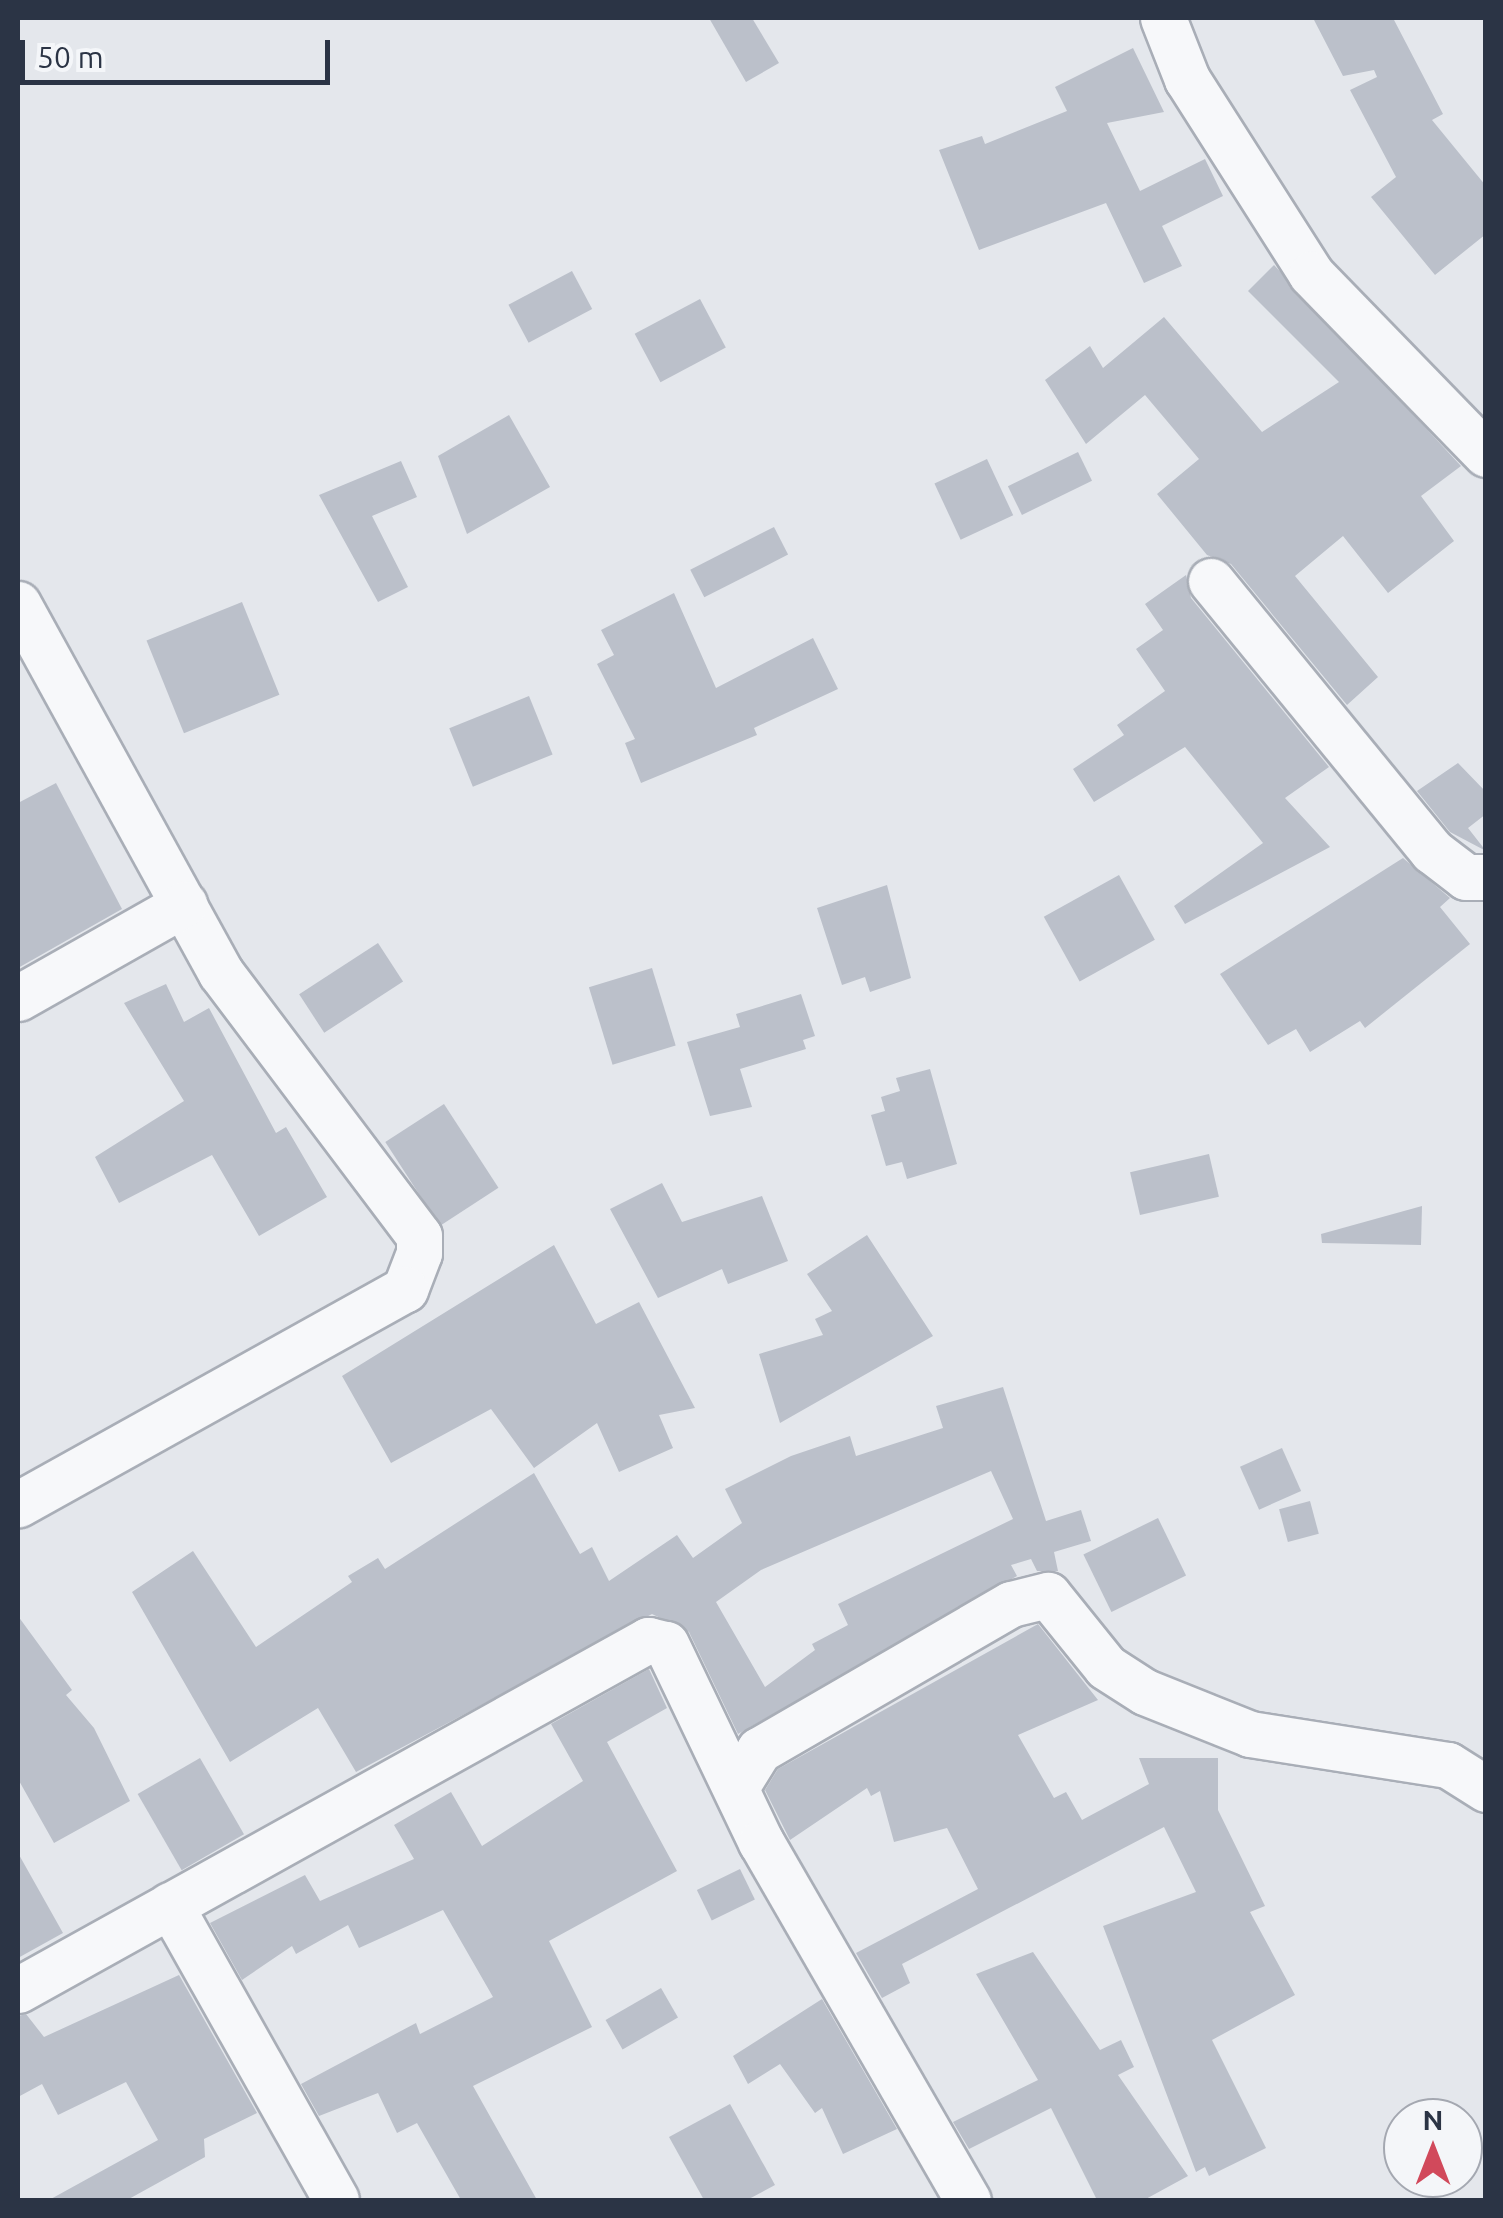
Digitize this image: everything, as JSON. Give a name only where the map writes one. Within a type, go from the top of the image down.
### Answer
[{"type":"street","points":[[1163,18],[1204,109],[1311,274],[1486,454]]},
{"type":"street","points":[[1212,581],[1432,851],[1466,878],[1486,876]]},
{"type":"street","points":[[18,604],[221,973],[418,1236],[416,1268],[406,1290],[18,1504]]},
{"type":"street","points":[[18,998],[184,904]]},
{"type":"street","points":[[736,1788],[759,1750],[1010,1604],[1048,1596],[1106,1667],[1145,1692],[1250,1734],[1448,1765],[1486,1789]]},
{"type":"street","points":[[18,1990],[648,1640],[666,1644],[736,1788],[968,2200]]},
{"type":"street","points":[[170,1905],[336,2200]]},
{"type":"building","points":[[709,18],[752,18],[779,63],[746,82]]},
{"type":"building","points":[[1313,18],[1393,18],[1443,114],[1432,120],[1486,186],[1486,234],[1435,275],[1371,197],[1396,177],[1350,90],[1377,77],[1374,70],[1343,76]]},
{"type":"building","points":[[1133,48],[1164,112],[1107,123],[1140,191],[1205,159],[1223,196],[1162,226],[1182,266],[1144,283],[1106,203],[979,250],[939,150],[982,136],[985,144],[1067,111],[1055,87]]},
{"type":"building","points":[[1274,265],[1461,466],[1421,496],[1454,541],[1388,593],[1343,536],[1295,576],[1378,677],[1347,705],[1231,564],[1207,555],[1157,494],[1199,459],[1145,395],[1086,444],[1045,380],[1090,346],[1103,368],[1164,317],[1262,432],[1339,382],[1248,291]]},
{"type":"building","points":[[572,271],[592,309],[529,343],[508,305]]},
{"type":"building","points":[[700,299],[726,348],[660,382],[635,334]]},
{"type":"building","points":[[509,415],[550,487],[467,534],[438,456]]},
{"type":"building","points":[[1078,452],[1092,481],[1022,515],[1008,486]]},
{"type":"building","points":[[987,459],[1013,515],[961,540],[934,484]]},
{"type":"building","points":[[401,461],[417,497],[372,516],[408,587],[378,602],[319,495]]},
{"type":"building","points":[[774,527],[788,555],[704,597],[690,570]]},
{"type":"building","points":[[1186,575],[1191,598],[1329,767],[1285,798],[1330,847],[1185,924],[1174,906],[1263,843],[1185,747],[1094,802],[1073,769],[1124,735],[1117,725],[1165,691],[1136,649],[1163,630],[1145,604]]},
{"type":"building","points":[[674,593],[716,688],[813,638],[838,689],[754,728],[757,735],[641,783],[625,743],[635,739],[597,664],[614,655],[601,630]]},
{"type":"building","points":[[242,602],[279,695],[184,733],[147,641]]},
{"type":"building","points":[[529,696],[553,754],[473,787],[449,728]]},
{"type":"building","points":[[1458,763],[1486,792],[1486,814],[1468,828],[1486,851],[1450,832],[1417,791]]},
{"type":"building","points":[[56,783],[122,909],[18,968],[18,803]]},
{"type":"building","points":[[1403,858],[1450,898],[1440,907],[1470,944],[1365,1028],[1360,1021],[1310,1052],[1296,1029],[1268,1045],[1220,974]]},
{"type":"building","points":[[1119,875],[1155,940],[1080,981],[1044,917]]},
{"type":"building","points":[[887,885],[911,978],[870,992],[865,977],[842,985],[817,908]]},
{"type":"building","points":[[378,943],[403,982],[324,1033],[299,994]]},
{"type":"building","points":[[652,968],[676,1045],[613,1065],[589,987]]},
{"type":"building","points":[[166,984],[184,1022],[209,1008],[276,1133],[286,1127],[327,1197],[259,1236],[212,1155],[119,1203],[95,1157],[184,1101],[124,1003]]},
{"type":"building","points":[[801,994],[815,1036],[803,1040],[806,1049],[740,1069],[752,1107],[710,1116],[687,1042],[740,1027],[736,1014]]},
{"type":"building","points":[[930,1069],[957,1164],[907,1179],[902,1162],[886,1166],[871,1115],[885,1111],[881,1097],[900,1091],[896,1078]]},
{"type":"building","points":[[444,1104],[498,1188],[440,1226],[385,1142]]},
{"type":"building","points":[[1209,1154],[1219,1197],[1140,1215],[1130,1172]]},
{"type":"building","points":[[662,1183],[682,1222],[762,1196],[788,1261],[728,1284],[722,1269],[658,1298],[610,1209]]},
{"type":"building","points":[[1422,1206],[1421,1245],[1322,1243],[1321,1234]]},
{"type":"building","points":[[867,1235],[933,1336],[780,1423],[759,1354],[823,1335],[815,1319],[832,1311],[807,1274]]},
{"type":"building","points":[[554,1245],[596,1324],[639,1302],[695,1408],[659,1415],[673,1448],[619,1472],[597,1423],[534,1468],[491,1409],[391,1463],[342,1376]]},
{"type":"building","points":[[1003,1387],[1046,1521],[1081,1510],[1091,1541],[1054,1552],[1058,1571],[1037,1571],[1031,1559],[1011,1565],[1017,1576],[738,1734],[689,1632],[652,1614],[356,1772],[318,1708],[230,1762],[132,1592],[193,1551],[256,1647],[352,1582],[348,1576],[378,1558],[385,1569],[534,1473],[580,1554],[592,1547],[609,1581],[677,1535],[693,1558],[742,1523],[725,1489],[791,1456],[850,1436],[856,1456],[943,1428],[936,1406]],"holes":[[[991,1471],[1013,1519],[838,1604],[848,1625],[812,1644],[815,1650],[765,1687],[716,1602],[761,1570]]]},
{"type":"building","points":[[1282,1448],[1301,1491],[1259,1510],[1240,1467]]},
{"type":"building","points":[[1310,1501],[1319,1534],[1288,1542],[1279,1509]]},
{"type":"building","points":[[1158,1518],[1186,1576],[1111,1612],[1083,1554]]},
{"type":"building","points":[[18,1616],[72,1690],[66,1695],[94,1728],[130,1801],[54,1843],[18,1779]]},
{"type":"building","points":[[1038,1624],[1098,1700],[1018,1735],[1054,1798],[1066,1792],[1082,1820],[1149,1784],[1139,1758],[1218,1758],[1218,1810],[1265,1906],[1250,1912],[1295,1995],[1212,2040],[1266,2148],[1209,2176],[1205,2167],[1196,2172],[1103,1926],[1196,1892],[1164,1827],[902,1964],[910,1983],[882,1998],[856,1953],[978,1889],[947,1828],[894,1842],[880,1791],[871,1796],[867,1788],[790,1840],[765,1790],[778,1769]]},
{"type":"building","points":[[649,1669],[667,1708],[607,1742],[677,1871],[549,1941],[592,2027],[473,2086],[537,2200],[461,2200],[417,2123],[397,2133],[378,2093],[319,2116],[301,2084],[416,2023],[420,2034],[493,1997],[443,1910],[359,1948],[348,1925],[296,1954],[292,1946],[242,1980],[210,1923],[305,1875],[320,1901],[414,1859],[394,1825],[451,1792],[482,1846],[583,1781],[551,1724]]},
{"type":"building","points":[[200,1758],[244,1834],[182,1870],[138,1794]]},
{"type":"building","points":[[18,1853],[63,1933],[18,1958]]},
{"type":"building","points":[[740,1869],[755,1900],[712,1921],[697,1890]]},
{"type":"building","points":[[1033,1952],[1100,2050],[1121,2040],[1134,2067],[1118,2075],[1188,2176],[1144,2200],[1097,2200],[1051,2108],[969,2149],[953,2122],[1038,2080],[976,1974]]},
{"type":"building","points":[[179,1975],[257,2113],[204,2139],[205,2157],[127,2200],[49,2200],[158,2140],[126,2082],[58,2115],[42,2084],[18,2097],[18,2016],[26,2014],[44,2037]]},
{"type":"building","points":[[661,1988],[678,2017],[623,2049],[606,2020]]},
{"type":"building","points":[[822,1999],[897,2129],[843,2154],[822,2108],[815,2113],[780,2064],[748,2084],[733,2056]]},
{"type":"building","points":[[730,2104],[775,2185],[747,2200],[704,2200],[669,2137]]}]
